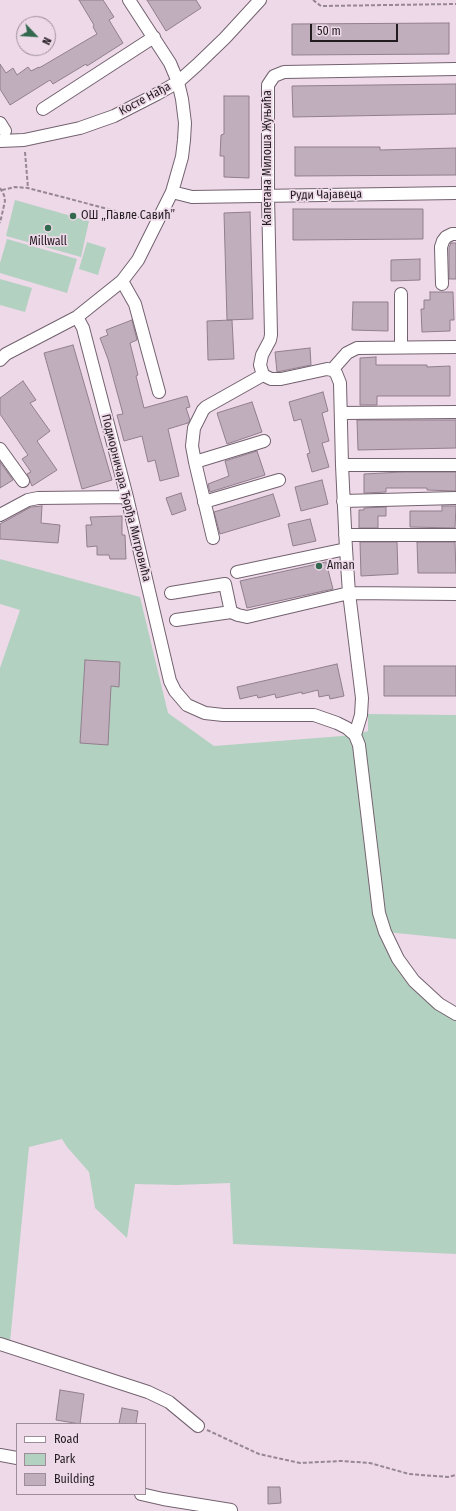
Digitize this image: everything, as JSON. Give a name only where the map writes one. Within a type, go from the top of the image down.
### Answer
[{"type":"street","points":[[0,360],[6,354],[77,317],[122,281],[138,260],[172,192],[182,157],[184,140],[185,123],[182,99],[178,82],[170,64],[129,0]]},
{"type":"street","name":"Косте Нађа","points":[[2,131],[24,140],[80,128],[114,116],[158,94],[178,82],[225,38],[260,0]]},
{"type":"street","points":[[43,108],[154,37]]},
{"type":"street","name":"Капетана Милоша Жуњића","points":[[263,375],[260,365],[261,359],[271,335],[268,196],[268,85],[274,76],[284,72],[456,69]]},
{"type":"street","name":"Руди Чајавеца","points":[[172,192],[192,197],[456,193]]},
{"type":"street","points":[[442,284],[441,247],[443,240],[446,237],[456,234]]},
{"type":"street","points":[[122,281],[135,304],[159,392]]},
{"type":"street","points":[[401,294],[401,346]]},
{"type":"street","name":"Подморничара Ђорђа Митровића","points":[[77,317],[83,328],[127,497],[170,681],[175,691],[187,705],[205,713],[223,715],[314,715],[337,723],[347,728],[355,735]]},
{"type":"street","points":[[332,370],[342,357],[357,348],[401,346],[456,347]]},
{"type":"street","points":[[213,538],[194,462],[192,446],[197,420],[203,410],[226,394],[263,375],[274,380],[327,369],[332,370],[338,376],[340,383],[343,501],[349,593],[362,698],[360,719],[355,735],[359,745],[379,913],[385,932],[398,959],[414,981],[439,1004],[456,1014]]},
{"type":"street","points":[[341,413],[456,412]]},
{"type":"street","points":[[194,462],[264,441]]},
{"type":"street","points":[[0,449],[23,481]]},
{"type":"street","points":[[342,465],[456,465]]},
{"type":"street","points":[[204,502],[279,480]]},
{"type":"street","points":[[0,516],[28,500],[127,497]]},
{"type":"street","points":[[343,501],[456,498]]},
{"type":"street","points":[[345,535],[456,535]]},
{"type":"street","points":[[237,572],[346,549]]},
{"type":"street","points":[[171,593],[225,584],[231,612]]},
{"type":"street","points":[[176,620],[231,612],[238,616],[247,617],[349,593],[456,594]]},
{"type":"street","points":[[0,1344],[148,1392],[169,1402],[198,1426]]},
{"type":"street","points":[[0,1455],[16,1458]]},
{"type":"street","points":[[145,1495],[231,1510]]},
{"type":"path","points":[[313,0],[321,6],[456,4]]},
{"type":"path","points":[[25,153],[28,188]]},
{"type":"path","points":[[0,188],[5,201],[0,223]]},
{"type":"path","points":[[2,190],[28,188],[158,222]]},
{"type":"path","points":[[198,1426],[259,1454],[300,1462],[340,1461],[370,1463],[409,1474],[448,1477],[456,1475]]},
{"type":"green space","name":"Millwall","points":[[15,200],[89,221],[81,257],[6,236]]},
{"type":"green space","points":[[7,239],[77,259],[67,293],[0,273],[0,263]]},
{"type":"green space","points":[[87,242],[106,248],[98,275],[79,269]]},
{"type":"green space","points":[[0,279],[32,288],[25,312],[0,305]]},
{"type":"green space","points":[[0,559],[140,597],[168,713],[214,746],[355,735],[368,731],[368,714],[456,715],[456,939],[386,932],[414,981],[456,1014],[456,1254],[233,1244],[230,1183],[177,1185],[135,1184],[127,1238],[95,1208],[89,1172],[62,1139],[29,1147],[10,1342],[0,1339],[0,668],[20,610],[0,604]]},
{"type":"building","points":[[79,0],[103,0],[114,17],[109,20],[123,43],[87,66],[86,64],[53,84],[50,80],[10,105],[0,89],[0,64],[6,73],[13,68],[17,75],[28,67],[31,71],[39,68],[97,34],[93,27],[94,25]]},
{"type":"building","points":[[147,0],[196,0],[201,8],[166,31]]},
{"type":"building","points":[[449,23],[449,54],[292,55],[292,24]]},
{"type":"building","points":[[456,84],[456,114],[293,117],[292,86]]},
{"type":"building","points":[[224,96],[249,96],[249,178],[224,177],[224,156],[220,156],[221,135],[224,134]]},
{"type":"building","points":[[295,147],[380,147],[380,150],[456,148],[456,175],[295,176]]},
{"type":"building","points":[[293,209],[423,209],[423,239],[293,240]]},
{"type":"building","points":[[250,212],[253,319],[227,320],[224,213]]},
{"type":"building","points":[[451,243],[456,243],[456,279],[449,279],[449,248]]},
{"type":"building","points":[[420,259],[420,280],[391,281],[391,260]]},
{"type":"building","points":[[430,292],[453,292],[454,320],[450,320],[450,331],[422,332],[421,309],[424,309],[424,300],[430,300]]},
{"type":"building","points":[[353,302],[388,302],[388,331],[352,330]]},
{"type":"building","points":[[132,320],[137,340],[130,343],[144,408],[187,396],[190,407],[186,408],[190,420],[188,423],[168,429],[179,476],[160,481],[155,460],[148,462],[142,436],[124,441],[117,415],[123,414],[108,359],[100,338],[108,335],[106,330]]},
{"type":"building","points":[[232,320],[234,359],[208,360],[207,321]]},
{"type":"building","points":[[73,345],[112,480],[82,489],[44,353]]},
{"type":"building","points":[[310,348],[311,365],[277,372],[275,352]]},
{"type":"building","points":[[376,357],[376,365],[427,365],[427,367],[450,366],[450,396],[377,396],[377,405],[360,405],[360,358]]},
{"type":"building","points":[[23,381],[36,400],[30,403],[50,431],[37,441],[57,470],[32,486],[27,474],[31,472],[22,459],[28,455],[0,414],[0,398]]},
{"type":"building","points":[[323,392],[328,411],[322,413],[329,441],[322,443],[329,467],[312,472],[307,454],[310,453],[301,419],[294,421],[289,402]]},
{"type":"building","points":[[252,402],[262,432],[227,444],[217,413]]},
{"type":"building","points":[[357,420],[456,420],[456,448],[358,450]]},
{"type":"building","points":[[257,451],[265,475],[210,492],[208,484],[229,476],[225,461]]},
{"type":"building","points":[[0,462],[13,480],[0,488]]},
{"type":"building","points":[[456,472],[456,491],[427,490],[427,488],[386,488],[386,492],[364,493],[364,474]]},
{"type":"building","points":[[322,480],[328,504],[301,511],[295,487]]},
{"type":"building","points":[[181,493],[186,510],[172,515],[166,498]]},
{"type":"building","points":[[273,494],[280,516],[220,534],[214,512]]},
{"type":"building","points":[[42,506],[41,523],[60,525],[58,543],[0,539],[0,524],[31,507]]},
{"type":"building","points":[[442,506],[456,506],[455,528],[410,527],[410,511],[442,511]]},
{"type":"building","points":[[386,507],[386,516],[378,516],[378,528],[359,528],[359,510],[364,510],[364,508]]},
{"type":"building","points":[[122,516],[122,535],[125,535],[126,559],[110,559],[109,555],[97,555],[97,546],[87,547],[86,525],[92,525],[90,517]]},
{"type":"building","points":[[310,519],[316,541],[293,546],[288,524]]},
{"type":"building","points":[[360,542],[397,542],[398,574],[361,576]]},
{"type":"building","points":[[417,542],[455,542],[456,573],[418,573]]},
{"type":"building","points":[[326,562],[333,589],[247,608],[240,581]]},
{"type":"building","points":[[85,660],[120,662],[119,687],[111,686],[108,745],[80,743]]},
{"type":"building","points":[[337,664],[344,696],[330,699],[329,695],[319,697],[318,690],[276,698],[275,694],[258,698],[257,695],[240,699],[237,687]]},
{"type":"building","points":[[384,666],[456,666],[456,696],[384,696]]},
{"type":"building","points":[[60,1390],[84,1394],[80,1423],[56,1420]]},
{"type":"building","points":[[122,1408],[138,1411],[136,1423],[119,1423]]},
{"type":"building","points":[[268,1487],[280,1487],[281,1503],[268,1504]]},
{"type":"place","name":"ОШ „Павле Савић”","points":[[73,216]]},
{"type":"place","name":"Millwall","points":[[48,228]]},
{"type":"place","name":"Aman","points":[[319,566]]}]
